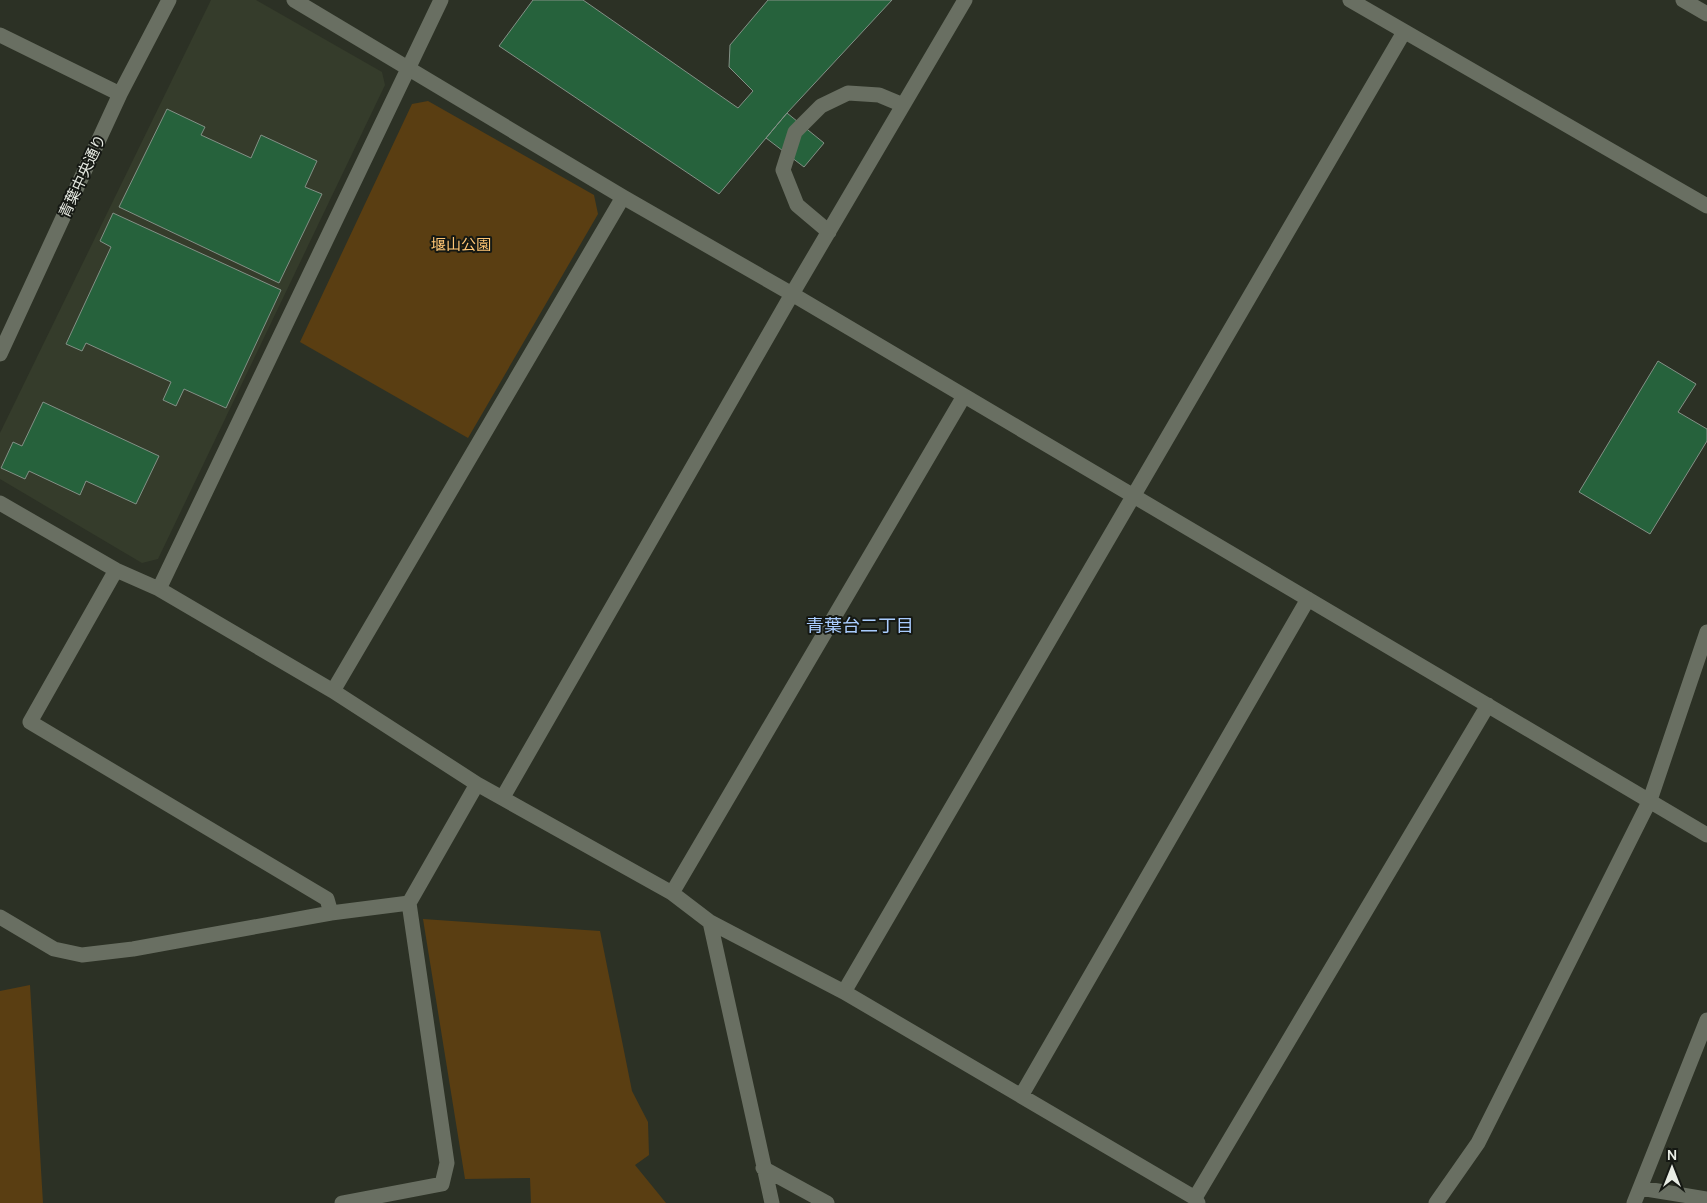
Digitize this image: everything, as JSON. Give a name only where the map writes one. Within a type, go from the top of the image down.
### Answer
[{"type":"street","name":"青葉中央通り","points":[[0,354],[120,94],[169,0]]},
{"type":"street","points":[[294,0],[314,5],[408,68],[623,197],[792,294],[1707,835]]},
{"type":"street","points":[[158,589],[441,0]]},
{"type":"street","points":[[503,796],[792,294],[965,0]]},
{"type":"street","points":[[1350,0],[1707,206]]},
{"type":"street","points":[[1683,0],[1707,14]]},
{"type":"street","points":[[844,992],[1404,32]]},
{"type":"street","points":[[0,35],[120,94]]},
{"type":"street","points":[[829,232],[797,205],[783,170],[795,132],[821,106],[848,93],[879,94],[903,106]]},
{"type":"street","points":[[333,691],[623,197]]},
{"type":"street","points":[[672,893],[964,396]]},
{"type":"street","points":[[0,503],[116,570],[158,589],[333,691],[477,784],[503,796],[672,893],[710,922],[844,992],[1196,1201],[1488,704]]},
{"type":"street","points":[[116,570],[30,722],[326,900],[331,913]]},
{"type":"street","points":[[1021,1096],[1308,599]]},
{"type":"street","points":[[1436,1203],[1478,1143],[1650,800],[1707,632]]},
{"type":"street","points":[[342,1203],[442,1184],[446,1163],[409,903],[477,784]]},
{"type":"street","points":[[0,917],[54,949],[82,955],[151,946],[331,913],[409,903]]},
{"type":"street","points":[[710,922],[772,1203]]},
{"type":"street","points":[[1634,1203],[1707,1020]]},
{"type":"street","points":[[763,1168],[827,1203]]},
{"type":"street","points":[[1640,1188],[1707,1199]]},
{"type":"shaded area","points":[[211,0],[256,0],[382,72],[385,85],[158,559],[142,563],[0,479],[0,433]]},
{"type":"green space","name":"堰山公園","points":[[428,101],[594,195],[598,214],[468,438],[300,342],[412,104]]},
{"type":"green space","points":[[423,919],[600,931],[632,1091],[648,1122],[649,1155],[635,1165],[666,1203],[531,1203],[530,1178],[465,1179]]},
{"type":"green space","points":[[30,985],[43,1203],[0,1203],[0,991]]},
{"type":"building","points":[[533,0],[583,0],[738,108],[753,91],[729,67],[730,45],[768,0],[892,0],[787,113],[719,194],[499,46]]},
{"type":"building","points":[[167,109],[205,127],[201,135],[251,158],[261,135],[317,161],[305,187],[322,194],[279,283],[119,207]]},
{"type":"building","points":[[787,113],[824,143],[804,167],[766,138]]},
{"type":"building","points":[[113,213],[281,290],[226,408],[184,389],[176,406],[163,400],[171,382],[86,343],[82,351],[66,344],[111,247],[100,241]]},
{"type":"building","points":[[1658,361],[1696,384],[1678,412],[1707,429],[1707,441],[1650,534],[1579,492]]},
{"type":"building","points":[[43,402],[159,456],[136,504],[86,481],[80,495],[29,471],[25,479],[1,468],[13,442],[22,446]]},
{"type":"district","name":"青葉台二丁目","points":[[860,625]]}]
